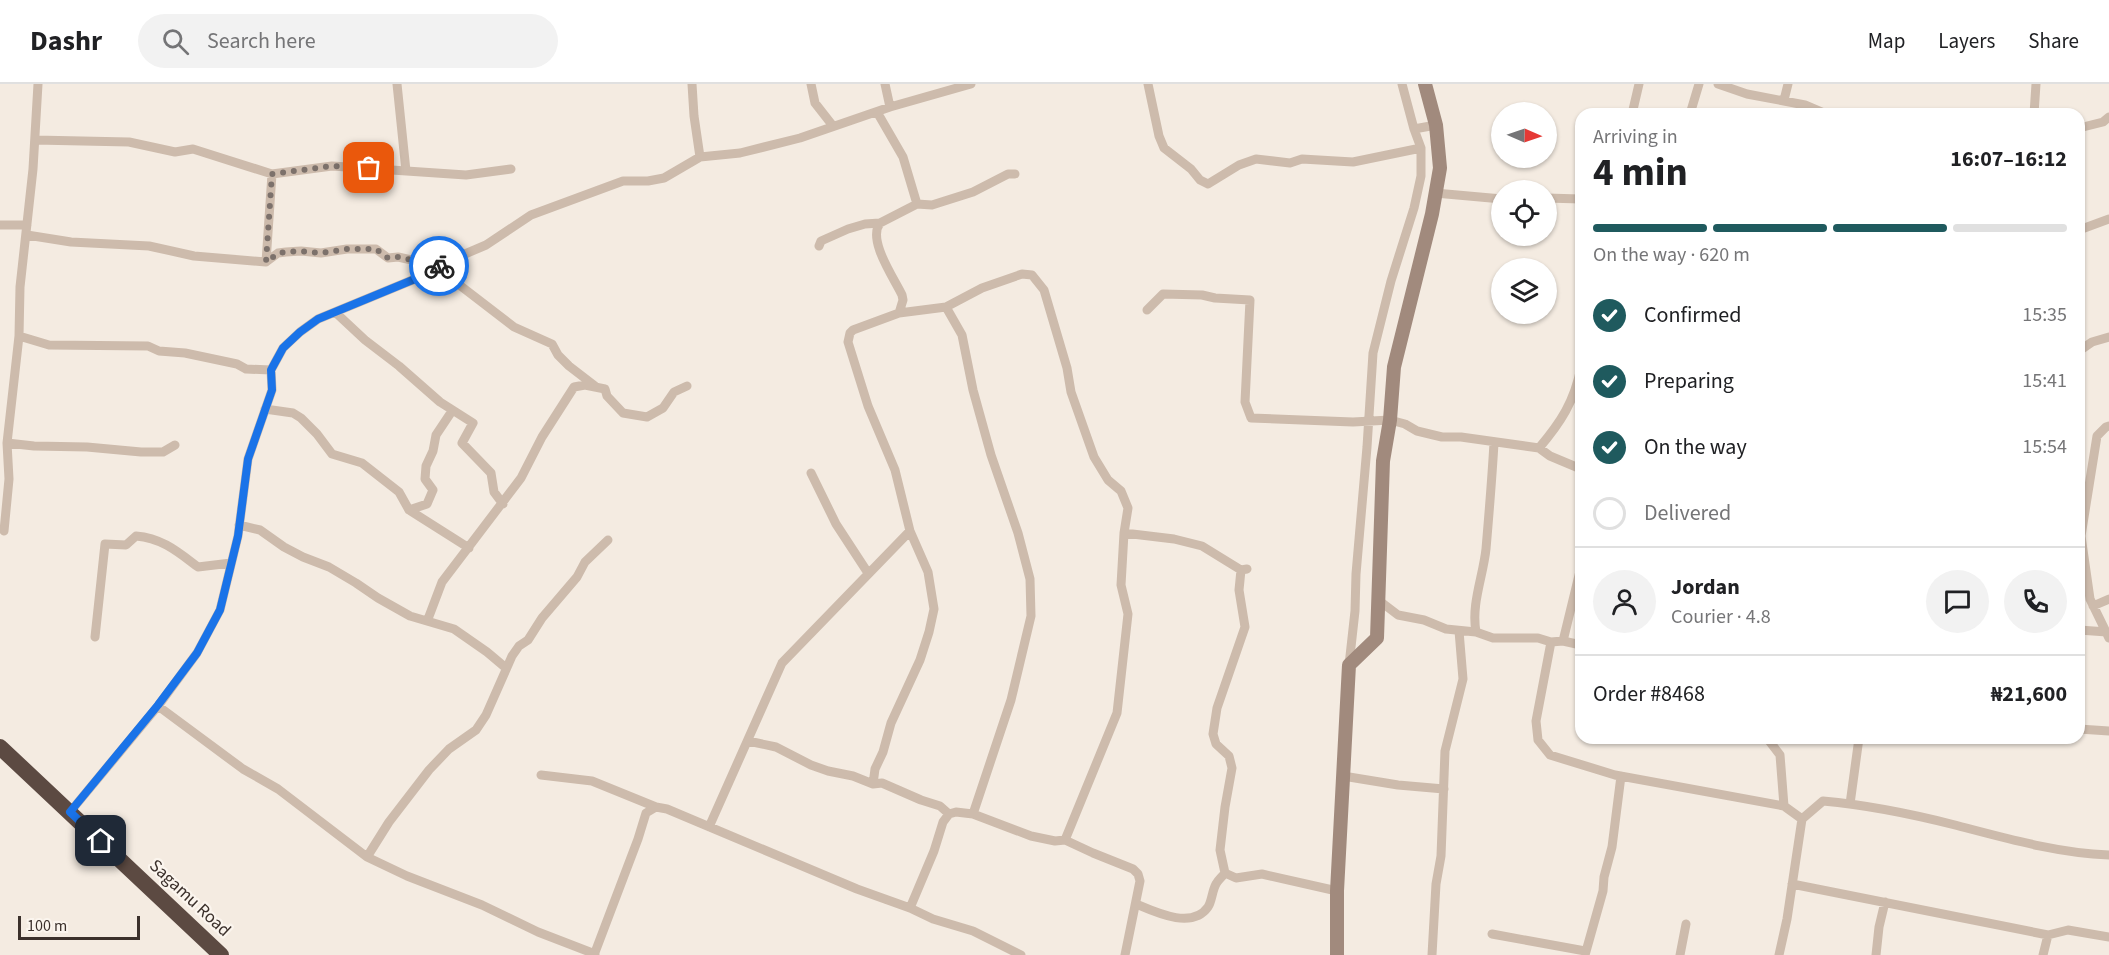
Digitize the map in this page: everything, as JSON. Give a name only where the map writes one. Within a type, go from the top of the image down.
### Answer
[{"type":"highway","name":"Sagamu Road","points":[[0,747],[221,955]]},
{"type":"street","points":[[4,531],[9,479],[7,443],[12,379],[19,336],[20,287],[27,235],[38,84]]},
{"type":"street","points":[[397,84],[406,171]]},
{"type":"street","points":[[693,84],[694,116],[700,157]]},
{"type":"street","points":[[811,84],[815,103],[833,126]]},
{"type":"street","points":[[885,84],[890,107]]},
{"type":"street","points":[[70,812],[158,705],[197,653],[220,610],[239,525],[248,459],[272,390],[271,370],[283,348],[300,332],[318,319],[444,267],[486,245],[531,215],[623,181],[648,181],[664,178],[700,157],[740,153],[800,138],[890,107],[970,84]]},
{"type":"street","points":[[1148,84],[1159,136],[1164,148],[1191,169],[1200,180],[1208,184],[1239,165],[1256,159],[1290,163],[1302,159],[1353,162],[1421,148]]},
{"type":"street","points":[[1337,955],[1337,891],[1343,776],[1373,353],[1421,176],[1421,148],[1402,84]]},
{"type":"street","points":[[1350,665],[1377,638],[1383,461],[1390,420],[1394,367],[1440,168],[1436,125],[1425,84]]},
{"type":"street","points":[[1633,108],[1639,84]]},
{"type":"street","points":[[1692,108],[1699,84]]},
{"type":"street","points":[[1718,84],[1746,94],[1784,100],[1812,108]]},
{"type":"street","points":[[1784,100],[1788,84]]},
{"type":"street","points":[[2034,108],[2036,84]]},
{"type":"street","points":[[877,112],[903,157],[917,204]]},
{"type":"street","points":[[2085,126],[2103,122],[2109,117]]},
{"type":"street","points":[[1414,129],[1436,125]]},
{"type":"street","points":[[35,140],[129,142],[175,152],[193,149],[272,174],[332,166],[466,175],[511,169]]},
{"type":"street","points":[[266,262],[272,174]]},
{"type":"street","points":[[819,246],[821,241],[848,229],[880,223],[917,204],[932,205],[973,192],[1008,174],[1015,174]]},
{"type":"street","points":[[1435,193],[1491,198]]},
{"type":"street","points":[[1557,198],[1575,199]]},
{"type":"street","points":[[2085,228],[2109,219]]},
{"type":"street","points":[[880,223],[876,238],[902,295],[903,300],[899,313]]},
{"type":"street","points":[[0,225],[27,225]]},
{"type":"street","points":[[27,235],[71,242],[149,246],[194,256],[266,262],[279,253],[286,252],[321,253],[347,249],[376,249],[388,258],[398,257],[444,267]]},
{"type":"street","points":[[444,267],[449,277],[514,327],[552,344],[558,355],[569,366],[595,386]]},
{"type":"street","points":[[873,784],[875,769],[883,752],[891,723],[920,660],[934,609],[928,573],[910,531],[895,470],[868,406],[848,342],[850,333],[899,313],[946,307],[982,288],[1022,274],[1032,275],[1041,284],[1063,351],[1071,392],[1087,432],[1090,448],[1099,468],[1121,491],[1128,508],[1121,585],[1128,614],[1117,713],[1065,840]]},
{"type":"street","points":[[1147,310],[1163,294],[1250,300],[1245,402],[1250,417],[1353,422],[1390,420],[1405,424],[1417,431],[1442,437],[1461,437],[1539,448],[1550,456],[1575,467]]},
{"type":"street","points":[[946,307],[962,335],[973,390],[991,455],[1018,533],[1030,579],[1031,616],[1011,700],[973,814]]},
{"type":"street","points":[[335,312],[365,340],[452,411],[473,423],[462,442],[491,473],[494,492],[503,504]]},
{"type":"street","points":[[19,336],[49,345],[148,346],[159,351],[185,353],[237,364],[246,369],[271,370]]},
{"type":"street","points":[[2085,347],[2092,342],[2109,337]]},
{"type":"street","points":[[428,619],[442,582],[521,478],[542,438],[574,387],[595,386],[605,389],[607,396],[623,413],[646,417],[663,408],[674,392],[687,386]]},
{"type":"street","points":[[1539,448],[1558,425],[1575,391]]},
{"type":"street","points":[[265,410],[293,413],[301,418],[332,454],[362,463],[399,492],[409,510],[469,548]]},
{"type":"street","points":[[409,510],[427,504],[433,490],[425,479],[426,466],[433,451],[436,435],[452,411]]},
{"type":"street","points":[[2085,506],[2097,436],[2109,426]]},
{"type":"street","points":[[7,443],[141,452],[164,452],[175,445]]},
{"type":"street","points":[[1476,632],[1476,600],[1491,506],[1494,443]]},
{"type":"street","points":[[811,473],[836,524],[868,573]]},
{"type":"street","points":[[239,525],[260,530],[303,558],[329,567],[410,616],[428,619],[454,629],[506,668]]},
{"type":"street","points":[[709,827],[782,663],[910,531]]},
{"type":"street","points":[[1124,533],[1174,539],[1202,546],[1244,569],[1239,590],[1245,627],[1217,708],[1214,734],[1216,744],[1229,756],[1233,768],[1220,850],[1225,873],[1216,885],[1208,907],[1198,915],[1182,918],[1163,915],[1136,904]]},
{"type":"street","points":[[95,637],[105,544],[126,545],[136,536],[148,537],[173,548],[198,567],[231,563]]},
{"type":"street","points":[[367,857],[389,822],[429,770],[449,749],[476,730],[486,715],[506,668],[519,646],[528,640],[542,618],[577,577],[585,562],[608,540]]},
{"type":"street","points":[[2085,572],[2090,599],[2108,635]]},
{"type":"street","points":[[1563,641],[1575,592]]},
{"type":"street","points":[[1377,599],[1398,615],[1459,631],[1476,632],[1493,638],[1538,638],[1551,642],[1563,641],[1575,644]]},
{"type":"street","points":[[2093,606],[2109,599]]},
{"type":"street","points":[[1432,955],[1436,884],[1441,856],[1445,751],[1463,679],[1459,631]]},
{"type":"street","points":[[2085,631],[2108,635]]},
{"type":"street","points":[[1551,642],[1536,721],[1538,740],[1550,755],[1621,776],[1784,806],[1802,819]]},
{"type":"street","points":[[158,705],[243,770],[278,789],[367,857],[594,955],[646,813],[656,807]]},
{"type":"street","points":[[2085,729],[2109,731]]},
{"type":"street","points":[[748,741],[776,747],[811,765],[873,784],[882,783],[940,806],[949,814]]},
{"type":"street","points":[[1772,744],[1780,755],[1784,806]]},
{"type":"street","points":[[1850,804],[1858,744]]},
{"type":"street","points":[[541,775],[592,781],[656,807],[668,809],[856,889],[910,908],[933,919],[973,931],[1020,955]]},
{"type":"street","points":[[1343,776],[1398,785],[1444,789]]},
{"type":"street","points":[[1492,934],[1585,953],[1603,891],[1604,877],[1612,847],[1621,776]]},
{"type":"street","points":[[1779,955],[1802,819],[1823,801],[1952,824],[2017,842],[2095,855],[2109,855]]},
{"type":"street","points":[[910,908],[934,851],[943,822],[949,814],[956,812],[973,814],[1030,836],[1055,841],[1065,840],[1133,869],[1140,881],[1125,955]]},
{"type":"street","points":[[1225,873],[1236,878],[1262,874],[1337,891]]},
{"type":"street","points":[[1792,884],[2048,935],[2068,930],[2109,937]]},
{"type":"street","points":[[1876,955],[1885,902]]},
{"type":"street","points":[[1680,955],[1686,924]]},
{"type":"street","points":[[2043,955],[2048,935]]},
{"type":"way so far","points":[[369,168],[332,166],[272,174],[266,262],[279,253],[286,252],[321,253],[347,249],[376,249],[388,258],[398,257],[439,266]]},
{"type":"route","points":[[101,841],[70,812],[158,705],[197,653],[220,610],[238,536],[248,459],[272,390],[271,370],[283,348],[318,319],[444,267],[439,266]]}]
